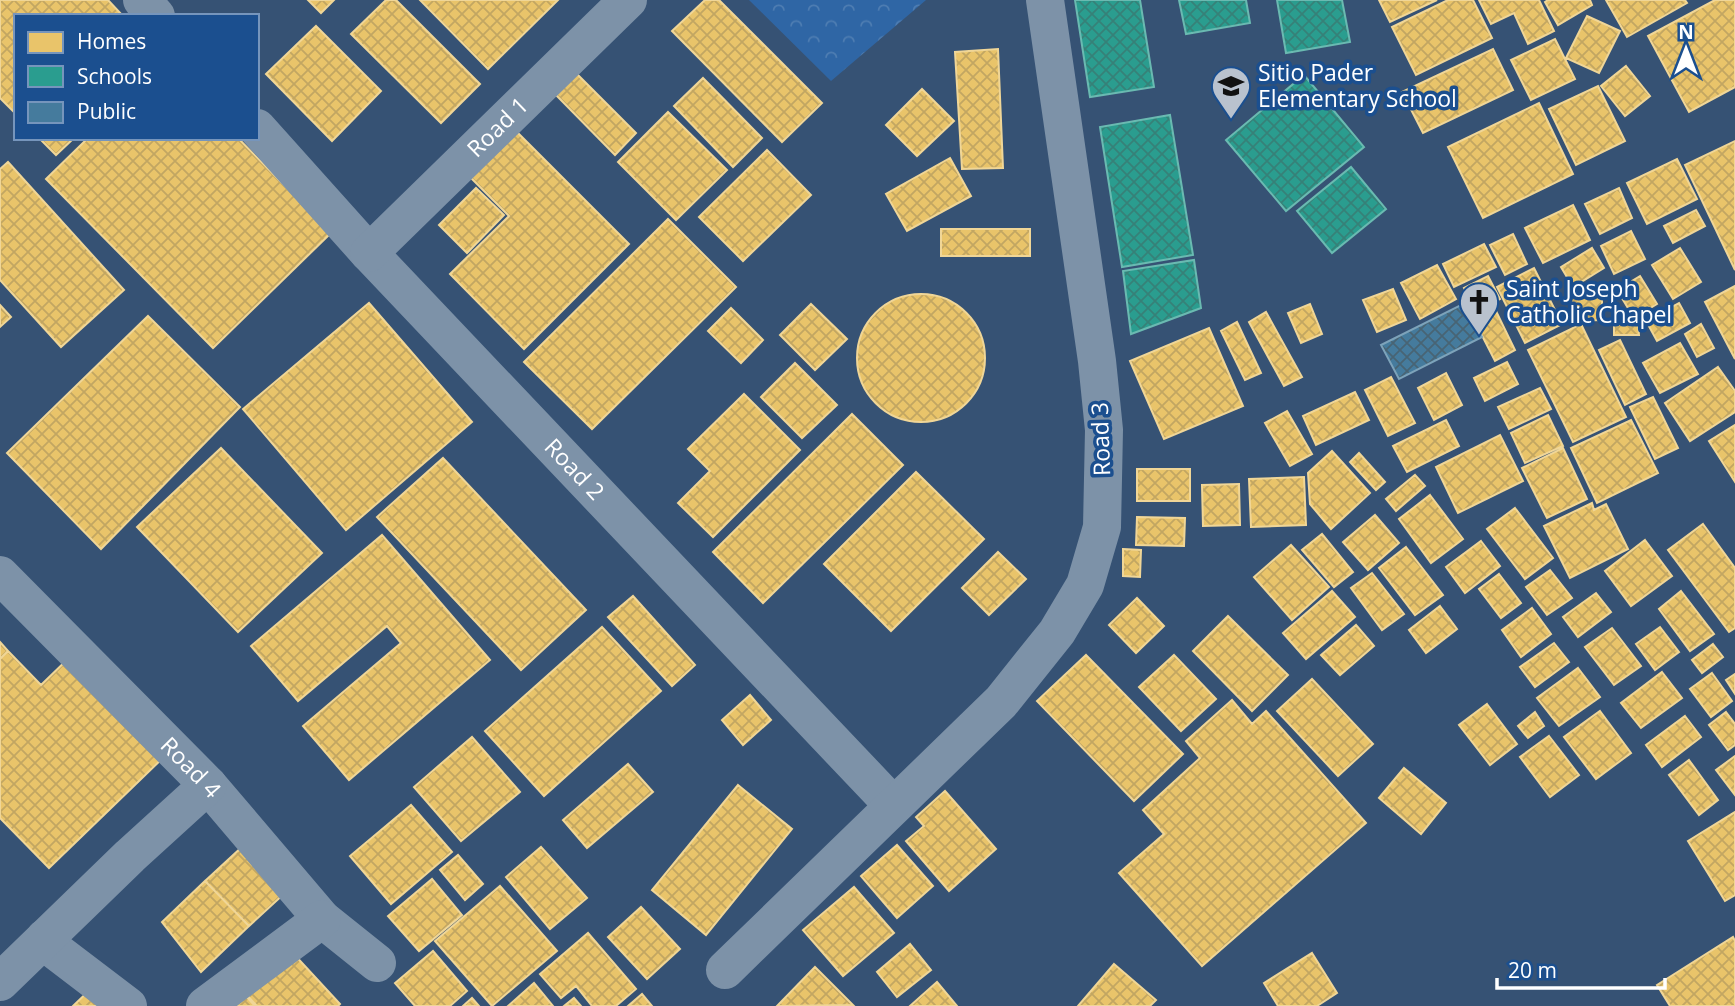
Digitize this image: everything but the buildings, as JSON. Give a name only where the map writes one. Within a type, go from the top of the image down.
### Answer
[{"type":"street","points":[[142,0],[154,14]]},
{"type":"street","name":"Road 1","points":[[369,253],[628,0]]},
{"type":"street","name":"Road 3","points":[[725,970],[1001,702],[1057,632],[1085,585],[1102,527],[1104,430],[1045,0]]},
{"type":"street","name":"Road 2","points":[[259,130],[369,253],[893,805]]},
{"type":"street","name":"Road 4","points":[[0,575],[208,785],[322,919],[377,962]]},
{"type":"street","points":[[0,982],[208,785]]},
{"type":"street","points":[[205,1006],[322,919]]},
{"type":"street","points":[[45,938],[57,952],[128,1006]]},
{"type":"green space","points":[[749,0],[926,0],[831,81]]},
{"type":"place","name":"Sitio Pader Elementary School","points":[[1231,120]]},
{"type":"place","name":"Saint Joseph Catholic Chapel","points":[[1479,336]]}]
